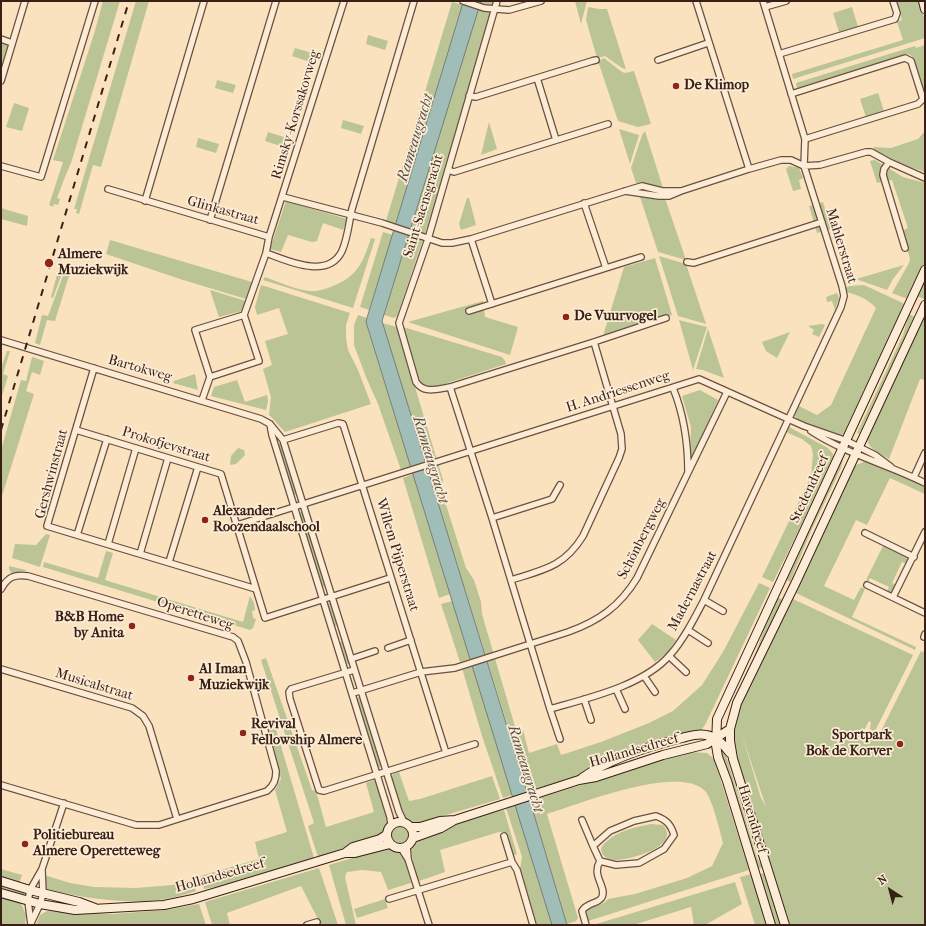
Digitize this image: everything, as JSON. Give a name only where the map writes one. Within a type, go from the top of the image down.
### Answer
[{"type":"main road","points":[[923,1],[925,9]]},
{"type":"main road","name":"Stedendreef","points":[[717,719],[925,270]]},
{"type":"main road","name":"Stedendreef","points":[[732,756],[730,729],[738,703],[925,305]]},
{"type":"main road","points":[[701,734],[717,719]]},
{"type":"main road","name":"Havendreef","points":[[717,719],[716,739],[718,757],[727,781],[771,925]]},
{"type":"main road","points":[[696,747],[707,744],[730,729]]},
{"type":"main road","points":[[701,734],[709,735],[716,739],[724,745],[732,756]]},
{"type":"main road","name":"Hollandsedreef","points":[[579,780],[590,772],[634,752],[701,734]]},
{"type":"main road","points":[[696,747],[711,752],[718,757]]},
{"type":"main road","name":"Hollandsedreef","points":[[413,838],[441,828],[455,820],[496,806],[579,780],[596,777],[663,755],[696,747]]},
{"type":"main road","name":"Havendreef","points":[[732,756],[785,925]]},
{"type":"main road","name":"Hollandsedreef","points":[[411,827],[420,827],[440,821],[455,820]]},
{"type":"main road","points":[[397,822],[404,822],[411,827],[413,831],[413,838],[410,844],[404,847],[396,848],[390,844],[386,835],[387,830],[391,825],[397,822]]},
{"type":"main road","name":"Hollandsedreef","points":[[345,853],[353,847],[380,839],[386,835]]},
{"type":"main road","name":"Hollandsedreef","points":[[1,893],[40,904],[75,910],[164,904],[193,899],[345,853],[355,853],[390,844]]},
{"type":"main road","name":"Hollandsedreef","points":[[1,881],[43,894],[79,902],[98,909]]},
{"type":"street","points":[[1,81],[25,1]]},
{"type":"street","points":[[1,166],[40,177],[95,1]]},
{"type":"street","points":[[144,201],[204,1]]},
{"type":"street","points":[[210,220],[276,1]]},
{"type":"street","name":"Rimsky-Korssakovweg","points":[[269,236],[283,197],[344,1]]},
{"type":"street","points":[[266,253],[309,267],[324,266],[334,261],[339,256],[414,1]]},
{"type":"street","points":[[463,1],[484,8],[509,10],[541,1]]},
{"type":"street","name":"Saint-Saensgracht","points":[[450,387],[427,390],[420,388],[416,382],[399,323],[428,239],[497,1]]},
{"type":"street","points":[[696,1],[749,169]]},
{"type":"street","name":"Mahlerstraat","points":[[763,1],[805,139],[804,166],[844,296],[841,306],[788,419]]},
{"type":"street","points":[[765,7],[786,1]]},
{"type":"street","points":[[779,54],[895,19],[897,13],[894,1]]},
{"type":"street","points":[[1,39],[12,43]]},
{"type":"street","points":[[658,60],[708,43]]},
{"type":"street","points":[[791,94],[905,58],[911,61],[923,99],[918,104],[805,139]]},
{"type":"street","points":[[469,96],[476,97],[596,60]]},
{"type":"street","points":[[537,78],[556,140]]},
{"type":"street","points":[[448,170],[454,172],[608,124]]},
{"type":"street","points":[[283,197],[395,227],[442,243],[452,243],[471,239],[624,191],[658,196],[670,196],[681,191],[781,160],[791,160],[804,166],[820,165],[866,152],[871,152],[889,162],[925,178]]},
{"type":"street","points":[[889,162],[884,169],[883,175],[904,248]]},
{"type":"street","points":[[910,172],[925,173]]},
{"type":"street","name":"Glinkastraat","points":[[108,189],[144,201],[269,236],[266,253],[244,315]]},
{"type":"street","points":[[584,203],[606,268]]},
{"type":"street","points":[[687,262],[694,262],[717,256],[822,222]]},
{"type":"street","points":[[471,239],[492,304]]},
{"type":"street","points":[[469,311],[641,257]]},
{"type":"street","points":[[202,400],[210,377],[196,330],[244,315],[259,361],[210,377]]},
{"type":"street","points":[[560,739],[450,387],[666,318]]},
{"type":"street","name":"Bartokweg","points":[[1,340],[261,419],[270,424],[284,440],[398,812],[404,822]]},
{"type":"street","points":[[511,580],[547,569],[557,564],[568,556],[577,546],[619,458],[622,449],[621,434],[594,342]]},
{"type":"street","name":"Gershwinstraat","points":[[94,368],[47,526],[256,588]]},
{"type":"street","name":"H. Andriessenweg","points":[[362,486],[699,379],[804,426],[821,437],[857,450],[925,482]]},
{"type":"street","name":"Schönbergweg","points":[[673,388],[685,426],[688,446],[688,474]]},
{"type":"street","name":"Schönbergweg","points":[[420,672],[455,668],[586,625],[614,607],[627,593],[637,578],[727,392]]},
{"type":"street","name":"Madernastraat","points":[[550,709],[616,689],[644,676],[669,656],[688,630],[704,600],[788,419]]},
{"type":"street","name":"Willem Pijperstraat","points":[[284,440],[338,423],[343,424],[446,753]]},
{"type":"street","points":[[270,424],[272,435],[324,599],[345,673],[390,817],[391,825]]},
{"type":"street","name":"Prokofjevstraat","points":[[76,430],[221,474],[265,618],[324,599]]},
{"type":"street","points":[[77,535],[107,440]]},
{"type":"street","points":[[108,544],[136,448]]},
{"type":"street","points":[[914,477],[925,453]]},
{"type":"street","points":[[140,554],[168,458]]},
{"type":"street","points":[[169,562],[198,467]]},
{"type":"street","points":[[236,525],[362,486]]},
{"type":"street","points":[[492,518],[552,499],[560,486]]},
{"type":"street","points":[[894,597],[925,532]]},
{"type":"street","points":[[865,533],[914,557]]},
{"type":"street","name":"Operetteweg","points":[[1,590],[6,580],[14,576],[28,576],[233,637],[238,641],[246,662],[276,771],[276,779],[272,787],[267,791],[159,825],[136,825],[1,785]]},
{"type":"street","points":[[324,599],[390,578]]},
{"type":"street","points":[[867,585],[925,613]]},
{"type":"street","points":[[704,600],[723,610]]},
{"type":"street","points":[[688,630],[708,643]]},
{"type":"street","points":[[388,648],[411,640]]},
{"type":"street","points":[[351,659],[375,651]]},
{"type":"street","points":[[669,656],[686,672]]},
{"type":"street","name":"Musicalstraat","points":[[1,669],[132,708],[143,716],[149,726],[177,819]]},
{"type":"street","points":[[354,670],[291,689],[289,692],[319,790],[324,792],[475,744]]},
{"type":"street","points":[[352,693],[420,672]]},
{"type":"street","points":[[644,676],[655,692]]},
{"type":"street","points":[[616,689],[625,709]]},
{"type":"street","points":[[584,699],[590,720]]},
{"type":"street","points":[[31,924],[28,901],[30,890],[42,870],[64,803]]},
{"type":"street","points":[[593,846],[610,831],[634,821],[656,816],[666,820],[672,827],[674,835],[664,849],[639,862],[616,865],[600,861]]},
{"type":"street","points":[[582,820],[600,861]]},
{"type":"street","points":[[504,836],[512,862],[517,870],[533,925]]},
{"type":"street","points":[[404,847],[429,925]]},
{"type":"street","points":[[586,925],[582,911],[584,907],[602,898],[603,892],[596,867],[600,861]]},
{"type":"street","points":[[389,899],[512,862]]},
{"type":"street","points":[[31,924],[43,894],[42,870]]},
{"type":"street","points":[[308,925],[317,922]]},
{"type":"green space","points":[[103,1],[120,1],[71,163],[57,198],[60,199],[58,205],[54,204],[53,207],[49,205],[63,162],[53,160],[94,34]]},
{"type":"green space","points":[[136,1],[149,1],[101,167],[93,165],[79,214],[76,213],[77,209],[74,209]]},
{"type":"green space","points":[[480,1],[494,1],[441,186],[397,316],[394,318],[384,315]]},
{"type":"green space","points":[[575,1],[587,1],[581,24]]},
{"type":"green space","points":[[896,1],[919,1],[925,20],[925,38],[793,79],[792,74],[903,40],[897,22],[902,20]]},
{"type":"green space","points":[[452,2],[463,5],[395,227],[385,224]]},
{"type":"green space","points":[[588,7],[607,9],[626,69],[622,68],[605,56],[597,58],[586,20]]},
{"type":"green space","points":[[852,7],[858,27],[839,32],[833,13]]},
{"type":"green space","points":[[368,35],[388,41],[385,50],[366,44]]},
{"type":"green space","points":[[1,43],[8,46],[1,69]]},
{"type":"green space","points":[[925,45],[925,95],[912,56],[908,54],[797,88],[796,83],[915,46],[916,48]]},
{"type":"green space","points":[[295,48],[312,53],[310,62],[292,56]]},
{"type":"green space","points":[[604,58],[622,72],[625,73],[634,71],[651,124],[638,127],[618,121],[598,61]]},
{"type":"green space","points":[[217,80],[236,85],[233,93],[215,88]]},
{"type":"green space","points":[[878,93],[884,111],[866,117],[860,99]]},
{"type":"green space","points":[[14,103],[29,108],[22,131],[6,127]]},
{"type":"green space","points":[[343,120],[364,126],[361,134],[341,128]]},
{"type":"green space","points":[[489,122],[497,149],[481,155]]},
{"type":"green space","points":[[619,129],[639,135],[630,164]]},
{"type":"green space","points":[[645,131],[663,188],[636,183],[631,168],[642,135]]},
{"type":"green space","points":[[925,131],[925,172],[873,150],[874,147],[891,148],[918,139]]},
{"type":"green space","points":[[268,132],[287,138],[284,147],[265,141]]},
{"type":"green space","points":[[198,138],[219,144],[216,153],[196,147]]},
{"type":"green space","points":[[875,160],[903,177],[925,183],[925,264],[910,300],[892,293],[910,259],[902,231],[908,228],[892,180],[877,183],[870,161]]},
{"type":"green space","points":[[789,166],[799,168],[803,178],[799,180],[801,189],[793,191],[786,169]]},
{"type":"green space","points":[[644,196],[657,199],[665,198],[686,260],[658,252],[640,197]]},
{"type":"green space","points":[[467,198],[469,198],[476,225],[461,230],[459,224]]},
{"type":"green space","points":[[286,201],[347,219],[343,230],[323,223],[317,241],[312,242],[288,235],[281,252],[270,249]]},
{"type":"green space","points":[[823,202],[831,229],[817,233],[809,206]]},
{"type":"green space","points":[[1,208],[28,216],[27,226],[1,219]]},
{"type":"green space","points":[[383,232],[393,235],[369,310],[360,307]]},
{"type":"green space","points":[[371,238],[375,239],[353,308],[263,280],[265,277],[292,287],[309,291],[318,291],[330,287],[348,278],[354,273],[362,261]]},
{"type":"green space","points":[[110,240],[252,282],[246,299],[106,254]]},
{"type":"green space","points":[[659,256],[686,264],[706,324],[678,316]]},
{"type":"green space","points":[[655,258],[672,315],[603,336],[624,267]]},
{"type":"green space","points":[[67,265],[72,266],[55,321],[47,320],[40,345],[35,343],[42,315],[48,316]]},
{"type":"green space","points":[[904,265],[893,279],[887,290],[856,279]]},
{"type":"green space","points":[[59,267],[64,268],[53,298],[51,297]]},
{"type":"green space","points":[[925,279],[925,295],[924,299],[917,296]]},
{"type":"green space","points":[[261,285],[350,313],[346,325],[348,350],[358,370],[371,404],[285,432],[269,415],[271,397],[263,369],[272,365],[265,341],[288,334],[279,308],[257,315],[255,307]]},
{"type":"green space","points":[[864,285],[907,305],[846,433],[833,435],[813,427],[793,414],[797,405],[817,415],[831,405],[876,308],[870,302],[855,294],[846,292],[845,288],[850,286]]},
{"type":"green space","points":[[210,290],[246,301],[242,311],[219,317]]},
{"type":"green space","points":[[837,293],[839,298],[835,310],[832,301],[827,302],[826,297]]},
{"type":"green space","points":[[483,301],[485,317],[518,327],[510,355],[408,322]]},
{"type":"green space","points":[[909,314],[915,317],[859,434],[857,433],[903,335]]},
{"type":"green space","points":[[924,314],[925,380],[920,379],[889,459],[872,449],[867,439]]},
{"type":"green space","points":[[358,315],[367,318],[368,330],[411,467],[401,470],[378,404],[354,345],[354,325]]},
{"type":"green space","points":[[679,320],[707,327],[693,370]]},
{"type":"green space","points":[[382,323],[397,327],[443,480],[441,489],[466,568],[474,580],[481,602],[482,614],[516,730],[523,730],[529,753],[557,744],[561,755],[601,742],[649,723],[673,711],[702,685],[723,652],[759,583],[770,588],[705,725],[701,730],[581,775],[528,791]]},
{"type":"green space","points":[[825,325],[819,337],[812,334],[814,330],[808,326]]},
{"type":"green space","points":[[403,327],[502,357],[506,364],[438,386],[428,386],[419,382]]},
{"type":"green space","points":[[708,329],[724,378],[696,369]]},
{"type":"green space","points":[[790,332],[777,358],[766,351],[762,342]]},
{"type":"green space","points":[[7,351],[10,351],[3,374],[8,376],[1,399],[1,368]]},
{"type":"green space","points":[[32,357],[44,361],[40,375],[32,372],[26,391],[34,394],[1,499],[1,450],[21,380],[26,381]]},
{"type":"green space","points":[[195,374],[198,390],[173,383],[174,381]]},
{"type":"green space","points":[[237,380],[245,402],[267,395],[268,401],[266,410],[211,396],[214,387]]},
{"type":"green space","points":[[700,390],[718,400],[693,456],[690,454],[691,427],[682,396]]},
{"type":"green space","points":[[789,427],[828,448],[833,454],[834,460],[773,582],[762,577],[811,476],[813,454],[811,446],[802,439],[786,432]]},
{"type":"green space","points":[[281,443],[297,494],[294,495],[277,444]]},
{"type":"green space","points":[[238,448],[244,450],[245,455],[236,464],[230,465],[231,456]]},
{"type":"green space","points":[[842,459],[841,468],[811,531],[790,582],[785,579]]},
{"type":"green space","points":[[866,461],[893,471],[925,486],[925,494],[890,478],[867,525],[856,520],[824,586],[854,600],[861,587],[865,589],[852,617],[916,647],[915,650],[796,593],[799,582],[854,466]]},
{"type":"green space","points":[[413,474],[450,594],[439,598],[403,478]]},
{"type":"green space","points":[[303,511],[326,586],[322,587],[299,513]]},
{"type":"green space","points":[[46,534],[50,535],[40,567],[12,558],[15,544],[36,545]]},
{"type":"green space","points":[[885,545],[907,556],[908,558],[907,564],[902,562],[892,583],[897,585],[895,591],[891,594],[887,592],[889,587],[870,578],[867,583],[867,578],[883,546]]},
{"type":"green space","points":[[106,551],[113,553],[105,580],[243,622],[250,596],[254,603],[255,610],[252,611],[253,618],[256,619],[253,628],[250,630],[43,567],[44,562],[98,578]]},
{"type":"green space","points":[[9,566],[26,570],[26,571],[11,573]]},
{"type":"green space","points":[[777,597],[783,600],[751,665],[773,605]]},
{"type":"green space","points":[[793,599],[913,655],[876,729],[873,731],[870,729],[871,722],[869,721],[860,738],[869,743],[872,736],[876,741],[921,651],[925,653],[925,925],[790,925],[734,753],[735,726],[740,704]],"holes":[[[742,735],[766,807],[761,798]]]},
{"type":"green space","points":[[452,601],[470,659],[460,662],[441,604]]},
{"type":"green space","points":[[331,602],[338,625],[335,626],[328,603]]},
{"type":"green space","points":[[652,624],[676,640],[667,653],[655,662],[638,640]]},
{"type":"green space","points":[[343,641],[350,664],[347,664],[340,642]]},
{"type":"green space","points":[[266,658],[312,790],[316,791],[326,827],[374,812],[366,783],[374,780],[377,783],[382,796],[387,818],[383,831],[378,836],[318,857],[308,826],[314,823],[261,660]]},
{"type":"green space","points":[[472,665],[512,795],[503,798],[482,736],[462,668]]},
{"type":"green space","points":[[361,696],[381,767],[377,768],[357,698]]},
{"type":"green space","points":[[273,719],[314,858],[222,886],[204,889],[200,876],[259,859],[255,842],[287,832],[275,790],[281,779],[267,721]]},
{"type":"green space","points":[[719,743],[726,755],[757,858],[763,867],[758,869],[720,750]]},
{"type":"green space","points":[[688,752],[707,753],[714,759],[749,870],[588,921],[586,913],[589,908],[604,903],[608,899],[635,894],[687,878],[712,866],[723,843],[716,815],[708,795],[705,791],[692,784],[674,782],[652,784],[604,795],[547,814],[578,918],[576,921],[567,924],[530,801]]},
{"type":"green space","points":[[399,772],[409,801],[420,799],[492,776],[500,799],[419,823],[410,822],[402,815],[391,778],[393,774]]},
{"type":"green space","points":[[516,805],[552,925],[537,925],[520,869],[522,857],[506,808]]},
{"type":"green space","points":[[504,810],[517,854],[512,856],[504,832],[499,832],[440,850],[445,872],[419,881],[415,872],[411,851],[417,840],[463,821]]},
{"type":"green space","points":[[651,824],[663,825],[667,833],[666,839],[652,850],[632,857],[616,860],[605,857],[601,852],[603,845],[610,838],[621,832]]},
{"type":"green space","points":[[397,827],[403,827],[408,832],[406,841],[403,843],[397,843],[392,838],[392,832]]},
{"type":"green space","points":[[389,847],[393,851],[399,852],[405,861],[411,883],[388,890],[381,872],[362,870],[347,872],[345,877],[356,925],[346,925],[329,865]]},
{"type":"green space","points":[[319,868],[338,925],[321,925],[301,886],[227,913],[230,925],[212,925],[205,902]]},
{"type":"green space","points":[[1,869],[22,875],[19,884],[1,878]]},
{"type":"green space","points":[[764,873],[781,925],[775,925],[759,875]]},
{"type":"green space","points":[[751,874],[766,925],[755,925],[740,877]]},
{"type":"green space","points":[[44,875],[70,883],[94,887],[136,888],[172,885],[192,879],[196,891],[177,897],[158,900],[119,901],[99,899],[41,889]]},
{"type":"green space","points":[[735,882],[742,904],[705,925],[694,925],[691,907],[633,925],[593,925]]},
{"type":"green space","points":[[1,884],[23,891],[24,894],[23,896],[1,890]]},
{"type":"green space","points":[[1,897],[21,903],[26,915],[25,925],[1,925]]},
{"type":"green space","points":[[385,899],[388,908],[357,918],[354,909]]},
{"type":"green space","points":[[199,904],[206,925],[36,925],[40,915],[47,911],[112,914],[166,910]]},
{"type":"water","points":[[464,1],[481,1],[382,321],[567,925],[552,925],[366,322]]},
{"type":"railway","points":[[1,430],[129,1]]},
{"type":"place","name":"De Klimop","points":[[676,86]]},
{"type":"place","name":"Almere Muziekwijk","points":[[49,263]]},
{"type":"place","name":"De Vuurvogel","points":[[566,317]]},
{"type":"place","name":"Alexander Roozendaalschool","points":[[205,520]]},
{"type":"place","name":"B&B Home by Anita","points":[[132,626]]},
{"type":"place","name":"Al Iman Muziekwijk","points":[[191,678]]},
{"type":"place","name":"Revival Fellowship Almere","points":[[243,733]]},
{"type":"place","name":"Sportpark Bok de Korver","points":[[900,744]]},
{"type":"place","name":"Politiebureau Almere Operetteweg","points":[[25,844]]},
{"type":"water label","name":"Rameaugracht","points":[[416,138]]},
{"type":"water label","name":"Rameaugracht","points":[[430,460]]},
{"type":"water label","name":"Rameaugracht","points":[[525,769]]}]
